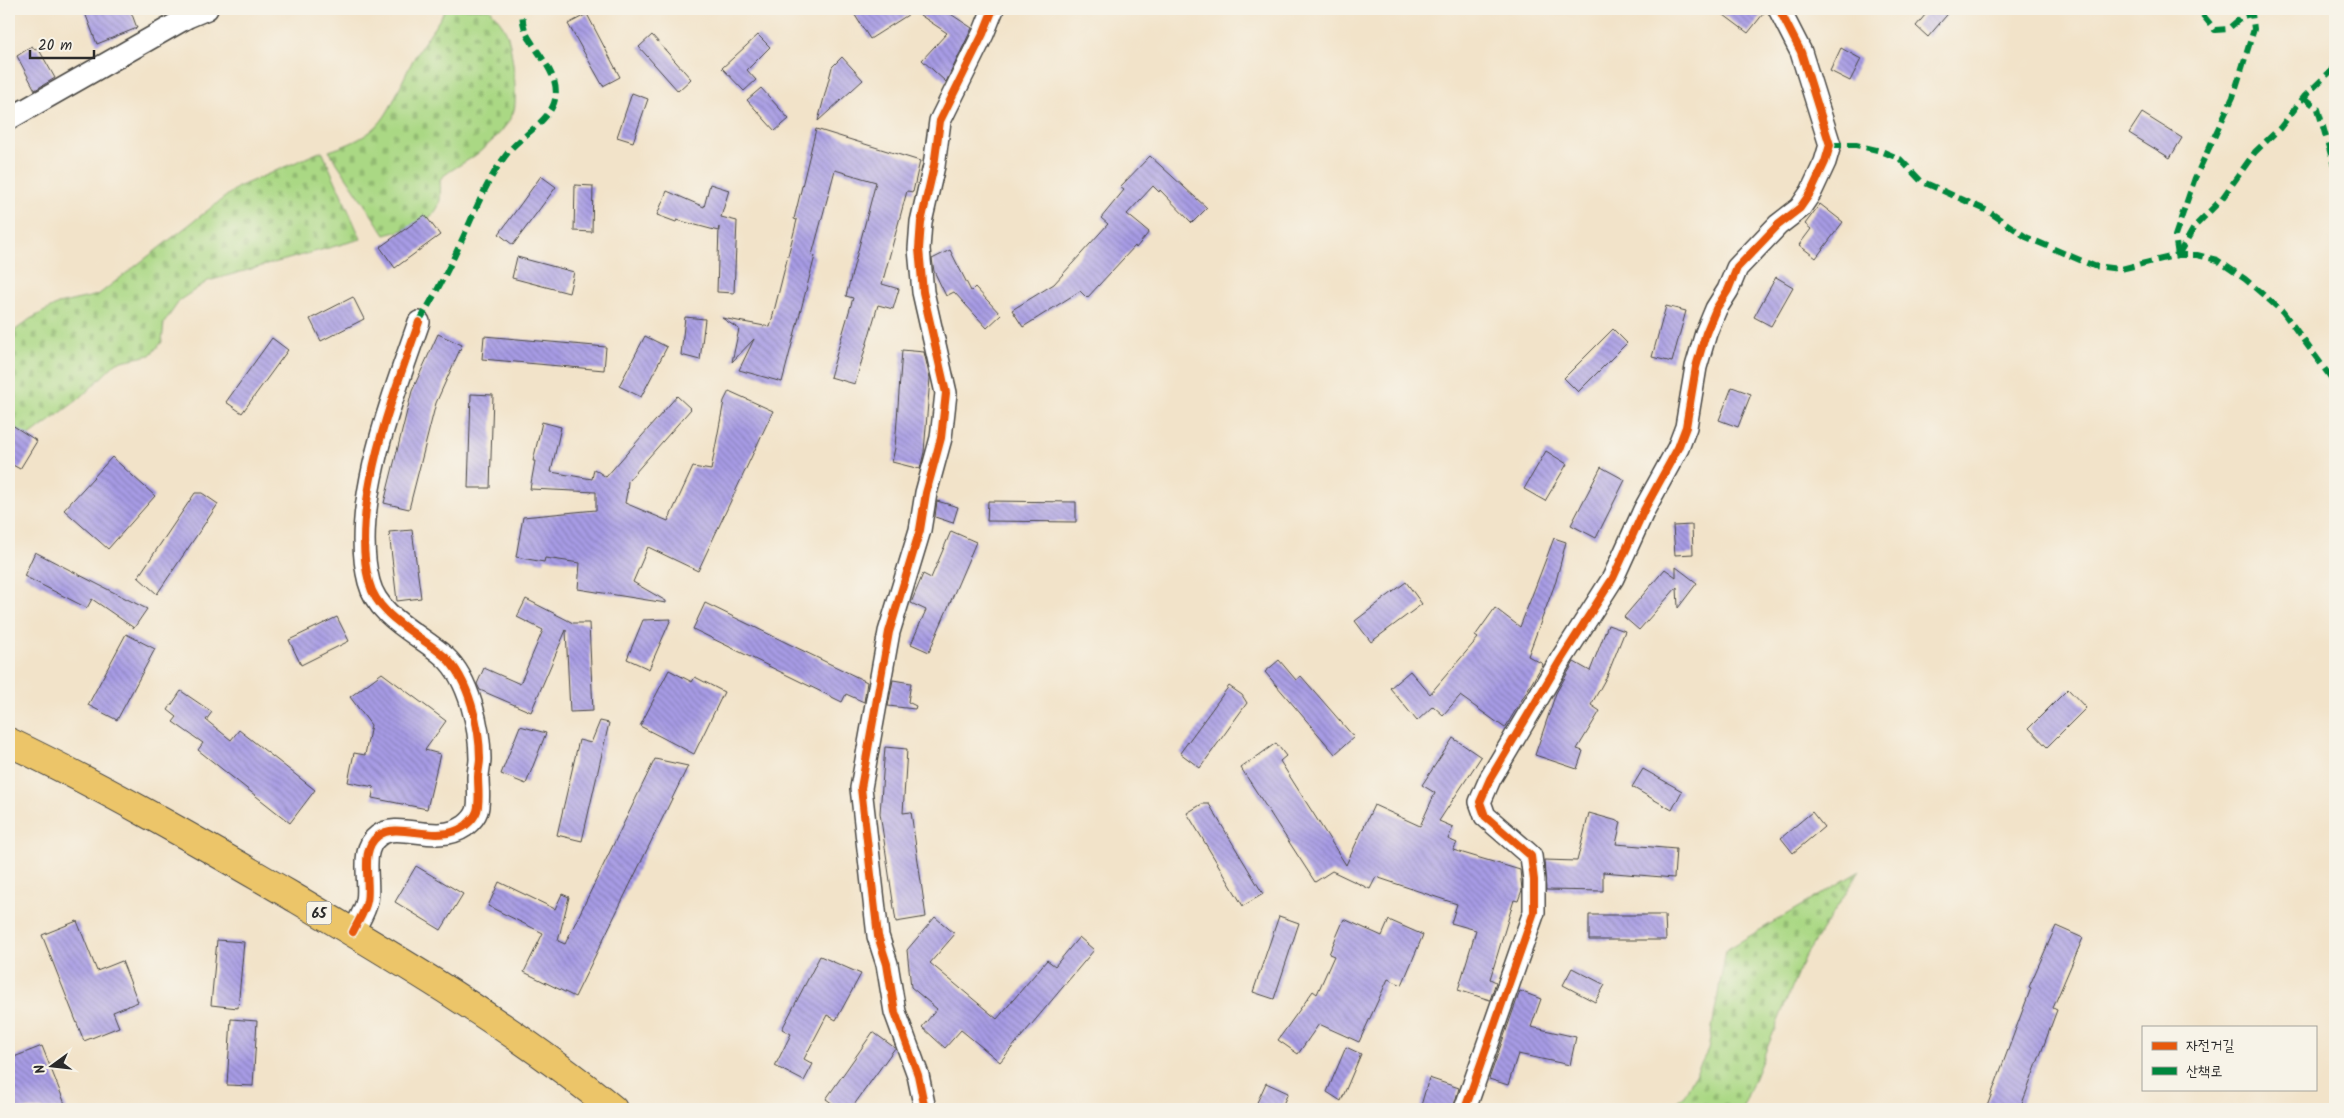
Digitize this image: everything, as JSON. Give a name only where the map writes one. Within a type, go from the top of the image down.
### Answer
[{"type":"main road","name":"65","points":[[9,742],[135,805],[353,932],[499,1024],[613,1109]]},
{"type":"street","points":[[9,119],[188,17],[207,9]]},
{"type":"street","points":[[925,1109],[918,1075],[895,1012],[887,964],[878,936],[861,788],[889,632],[920,530],[926,493],[941,438],[946,393],[923,292],[918,249],[921,222],[934,166],[940,121],[983,34],[993,9]]},
{"type":"street","points":[[1465,1109],[1534,912],[1534,880],[1531,856],[1485,816],[1480,802],[1490,779],[1612,578],[1644,510],[1678,448],[1686,427],[1696,367],[1706,333],[1737,268],[1778,225],[1800,208],[1811,192],[1830,145],[1801,52],[1779,9]]},
{"type":"street","points":[[353,932],[367,902],[367,860],[377,836],[389,830],[443,834],[460,829],[470,822],[477,811],[480,759],[478,733],[467,690],[461,676],[446,658],[379,605],[369,584],[363,555],[364,524],[377,459],[386,422],[419,322]]},
{"type":"green space","points":[[446,9],[490,9],[502,24],[509,41],[512,61],[515,83],[514,110],[505,126],[492,141],[440,179],[440,200],[438,208],[433,214],[418,224],[385,235],[329,151],[364,136],[384,118],[413,60]]},
{"type":"green space","points":[[322,151],[361,239],[208,281],[180,300],[164,323],[162,342],[150,355],[117,362],[79,399],[28,437],[9,447],[9,335],[30,319],[58,304],[98,295],[238,187]]},
{"type":"green space","points":[[1860,871],[1804,958],[1742,1109],[1666,1109],[1684,1096],[1708,1050],[1726,950]]},
{"type":"building","points":[[95,9],[130,9],[137,28],[97,44],[85,13]]},
{"type":"building","points":[[851,9],[943,9],[972,28],[946,82],[922,60],[947,33],[914,11],[870,39]]},
{"type":"building","points":[[1716,9],[1767,9],[1748,33]]},
{"type":"building","points":[[1930,9],[1952,9],[1928,37],[1916,26]]},
{"type":"building","points":[[587,14],[620,77],[603,86],[568,24]]},
{"type":"building","points":[[652,35],[691,79],[678,91],[639,47]]},
{"type":"building","points":[[758,35],[770,47],[747,70],[756,80],[744,91],[722,68]]},
{"type":"building","points":[[32,46],[35,50],[38,48],[55,78],[35,90],[17,56]]},
{"type":"building","points":[[1841,48],[1861,59],[1850,81],[1830,71]]},
{"type":"building","points":[[842,57],[863,80],[818,121],[832,67]]},
{"type":"building","points":[[761,88],[789,119],[775,131],[747,100]]},
{"type":"building","points":[[632,93],[648,99],[633,142],[617,137]]},
{"type":"building","points":[[2142,113],[2182,138],[2170,158],[2129,133]]},
{"type":"building","points":[[816,129],[920,161],[913,192],[907,191],[882,284],[899,289],[893,309],[878,305],[855,384],[830,377],[853,298],[846,296],[876,182],[835,170],[812,255],[815,256],[782,382],[739,370],[754,339],[732,362],[739,329],[722,318],[770,327],[797,220],[794,219]]},
{"type":"building","points":[[1150,156],[1207,208],[1192,223],[1160,190],[1159,192],[1153,186],[1127,214],[1149,232],[1136,248],[1135,246],[1087,298],[1080,291],[1023,327],[1012,310],[1054,284],[1108,224],[1101,218],[1124,190],[1120,187]]},
{"type":"building","points":[[541,176],[556,187],[513,245],[499,234]]},
{"type":"building","points":[[710,184],[729,190],[721,217],[737,221],[734,293],[717,292],[719,227],[718,231],[677,220],[676,222],[657,215],[667,191],[704,207]]},
{"type":"building","points":[[575,185],[593,186],[592,232],[574,231]]},
{"type":"building","points":[[1820,204],[1843,222],[1816,258],[1799,245],[1811,229],[1805,224]]},
{"type":"building","points":[[425,215],[440,235],[395,268],[380,247]]},
{"type":"building","points":[[950,250],[971,291],[975,287],[1001,315],[987,328],[954,292],[946,296],[934,271],[932,259]]},
{"type":"building","points":[[517,257],[574,272],[569,293],[512,278]]},
{"type":"building","points":[[1776,277],[1793,287],[1771,326],[1754,317]]},
{"type":"building","points":[[353,297],[364,319],[321,341],[310,319]]},
{"type":"building","points":[[1666,306],[1686,311],[1672,362],[1652,357]]},
{"type":"building","points":[[685,317],[705,319],[700,360],[681,355]]},
{"type":"building","points":[[1613,329],[1627,343],[1578,392],[1564,378]]},
{"type":"building","points":[[438,334],[462,345],[436,403],[409,509],[384,503],[412,391]]},
{"type":"building","points":[[484,336],[606,347],[604,370],[482,359]]},
{"type":"building","points":[[645,336],[667,347],[641,397],[619,386]]},
{"type":"building","points":[[272,338],[288,350],[242,413],[226,402]]},
{"type":"building","points":[[902,350],[924,352],[930,378],[924,452],[920,469],[892,462],[895,448]]},
{"type":"building","points":[[1732,387],[1751,394],[1738,427],[1719,420]]},
{"type":"building","points":[[729,391],[773,411],[698,571],[648,547],[633,582],[666,601],[666,603],[578,589],[580,563],[545,558],[544,562],[516,557],[523,517],[596,510],[596,492],[530,489],[535,461],[533,461],[542,422],[561,427],[551,472],[592,479],[594,469],[606,477],[677,396],[691,409],[628,481],[625,503],[668,521],[693,467],[711,470],[724,401]]},
{"type":"building","points":[[471,394],[493,395],[490,488],[468,488]]},
{"type":"building","points":[[9,423],[37,441],[20,469],[9,463]]},
{"type":"building","points":[[1546,451],[1567,464],[1545,501],[1524,489]]},
{"type":"building","points":[[112,457],[155,496],[108,549],[64,510]]},
{"type":"building","points":[[1601,467],[1625,480],[1596,538],[1571,525]]},
{"type":"building","points":[[195,493],[202,493],[218,504],[157,594],[138,577]]},
{"type":"building","points":[[937,501],[958,507],[953,523],[935,517]]},
{"type":"building","points":[[988,501],[1076,502],[1076,522],[987,521]]},
{"type":"building","points":[[1692,525],[1693,554],[1675,555],[1673,526]]},
{"type":"building","points":[[412,530],[421,598],[397,601],[389,532]]},
{"type":"building","points":[[951,531],[976,542],[929,652],[911,644],[926,610],[911,603],[923,574],[931,578]]},
{"type":"building","points":[[1554,538],[1566,542],[1556,581],[1528,656],[1543,664],[1505,728],[1460,696],[1443,715],[1433,706],[1417,721],[1390,688],[1410,671],[1430,694],[1478,638],[1475,636],[1495,608],[1520,627]]},
{"type":"building","points":[[35,552],[147,609],[134,628],[92,599],[87,608],[24,576]]},
{"type":"building","points":[[1676,567],[1697,583],[1678,608],[1677,587],[1639,630],[1624,617],[1665,569],[1676,577]]},
{"type":"building","points":[[1406,582],[1422,604],[1371,642],[1355,621]]},
{"type":"building","points":[[526,599],[573,623],[589,623],[593,711],[570,712],[566,630],[531,712],[480,690],[477,684],[484,668],[520,684],[543,630],[517,617]]},
{"type":"building","points":[[705,603],[867,682],[864,702],[846,694],[842,702],[693,629]]},
{"type":"building","points":[[337,617],[349,641],[301,665],[289,640]]},
{"type":"building","points":[[671,619],[649,669],[627,659],[643,620]]},
{"type":"building","points":[[1608,625],[1625,631],[1607,676],[1591,705],[1600,711],[1577,749],[1583,751],[1577,769],[1535,755],[1556,693],[1574,662],[1590,671]]},
{"type":"building","points":[[126,634],[155,649],[117,720],[88,705]]},
{"type":"building","points":[[1279,660],[1296,680],[1301,676],[1354,737],[1335,754],[1265,672]]},
{"type":"building","points":[[669,670],[692,682],[695,677],[724,692],[694,754],[640,726]]},
{"type":"building","points":[[382,673],[446,721],[425,750],[440,754],[427,809],[372,798],[374,787],[348,782],[354,753],[365,755],[371,725],[350,697]]},
{"type":"building","points":[[893,680],[911,683],[908,702],[916,706],[915,709],[888,706]]},
{"type":"building","points":[[1229,686],[1242,695],[1247,703],[1200,768],[1180,753]]},
{"type":"building","points":[[2068,689],[2086,708],[2047,747],[2029,728]]},
{"type":"building","points":[[181,691],[212,712],[206,720],[231,740],[239,730],[315,790],[290,823],[198,750],[203,743],[173,722],[177,717],[168,710]]},
{"type":"building","points":[[600,721],[609,723],[582,841],[557,835],[579,740],[591,743]]},
{"type":"building","points":[[520,726],[546,733],[526,784],[501,774]]},
{"type":"building","points":[[1453,738],[1481,757],[1439,821],[1453,827],[1448,839],[1457,843],[1453,850],[1520,870],[1522,890],[1518,901],[1514,900],[1490,979],[1496,982],[1490,1000],[1458,990],[1476,930],[1451,923],[1457,904],[1376,877],[1370,889],[1332,871],[1315,882],[1241,768],[1276,743],[1286,756],[1280,761],[1346,865],[1374,805],[1420,826],[1435,793],[1422,785]]},
{"type":"building","points":[[885,747],[907,749],[903,813],[911,812],[926,917],[896,922],[880,813]]},
{"type":"building","points":[[655,759],[688,766],[575,997],[524,972],[543,933],[488,906],[499,882],[555,909],[562,894],[569,897],[558,941],[565,944]]},
{"type":"building","points":[[1643,769],[1682,791],[1672,810],[1632,787]]},
{"type":"building","points":[[1202,804],[1209,804],[1263,894],[1243,906],[1187,813]]},
{"type":"building","points":[[1812,812],[1824,827],[1793,853],[1781,838]]},
{"type":"building","points":[[1589,813],[1621,822],[1616,844],[1676,849],[1674,878],[1603,872],[1603,891],[1546,890],[1544,860],[1577,861]]},
{"type":"building","points":[[416,866],[463,894],[441,930],[395,902]]},
{"type":"building","points":[[1589,915],[1665,915],[1666,940],[1589,940]]},
{"type":"building","points":[[1279,916],[1299,923],[1274,999],[1253,992]]},
{"type":"building","points":[[935,917],[955,934],[930,963],[997,1019],[1047,960],[1055,966],[1079,937],[1094,950],[1000,1062],[961,1030],[945,1048],[922,1027],[937,1009],[911,987],[907,950]]},
{"type":"building","points":[[1344,919],[1382,936],[1389,920],[1423,935],[1402,985],[1388,979],[1359,1042],[1319,1024],[1298,1054],[1278,1040],[1313,991],[1317,994],[1334,956],[1329,954]]},
{"type":"building","points":[[77,921],[97,971],[122,961],[138,1002],[113,1012],[119,1027],[84,1041],[42,935]]},
{"type":"building","points":[[2056,926],[2083,938],[2053,1008],[2057,1010],[2020,1109],[1986,1109],[2031,988],[2029,987]]},
{"type":"building","points":[[217,940],[244,942],[238,1008],[211,1005]]},
{"type":"building","points":[[820,956],[861,974],[836,1020],[827,1015],[804,1059],[813,1064],[804,1081],[775,1066],[791,1034],[782,1029]]},
{"type":"building","points":[[1572,968],[1605,985],[1595,1002],[1563,985]]},
{"type":"building","points":[[1520,991],[1541,999],[1531,1027],[1576,1037],[1570,1065],[1518,1054],[1508,1085],[1489,1079]]},
{"type":"building","points":[[231,1019],[257,1021],[253,1086],[227,1085]]},
{"type":"building","points":[[873,1032],[895,1048],[851,1109],[840,1109],[826,1099]]},
{"type":"building","points":[[42,1046],[67,1109],[9,1109],[9,1059]]},
{"type":"building","points":[[1346,1047],[1361,1054],[1341,1101],[1327,1092]]},
{"type":"building","points":[[1429,1078],[1459,1088],[1453,1109],[1420,1109]]},
{"type":"building","points":[[1266,1083],[1288,1093],[1281,1109],[1254,1109]]},
{"type":"marked path","points":[[419,322],[451,264],[495,172],[510,150],[541,122],[554,103],[556,94],[553,78],[527,34],[523,22],[522,9]]},
{"type":"marked path","points":[[2178,255],[2175,236],[2195,178],[2233,97],[2254,29],[2252,14],[2243,16],[2228,29],[2215,30],[2198,9]]},
{"type":"marked path","points":[[2178,255],[2195,226],[2221,200],[2255,152],[2280,128],[2304,97],[2335,67]]},
{"type":"marked path","points":[[2304,97],[2318,109],[2335,169]]},
{"type":"marked path","points":[[1830,145],[1856,145],[1881,151],[1900,159],[1921,181],[1988,211],[2026,237],[2094,266],[2121,269],[2178,255],[2197,255],[2217,260],[2245,279],[2283,312],[2335,383]]},
{"type":"cycle path","points":[[925,1109],[918,1075],[895,1012],[887,964],[878,936],[861,788],[889,632],[920,530],[926,493],[941,438],[946,393],[923,292],[919,249],[921,222],[934,166],[940,121],[983,34],[993,9]]},
{"type":"cycle path","points":[[1465,1109],[1534,912],[1534,880],[1531,856],[1485,816],[1480,802],[1490,779],[1560,661],[1613,578],[1644,510],[1678,448],[1686,427],[1696,367],[1706,333],[1737,268],[1778,225],[1800,208],[1811,192],[1825,162],[1830,145],[1801,52],[1779,9]]},
{"type":"cycle path","points":[[353,932],[366,905],[368,893],[367,858],[372,842],[378,836],[396,830],[430,834],[454,832],[465,826],[472,819],[477,811],[478,803],[480,761],[478,733],[467,691],[461,678],[445,657],[401,624],[381,606],[369,582],[364,552],[369,486],[377,451],[419,322]]}]
